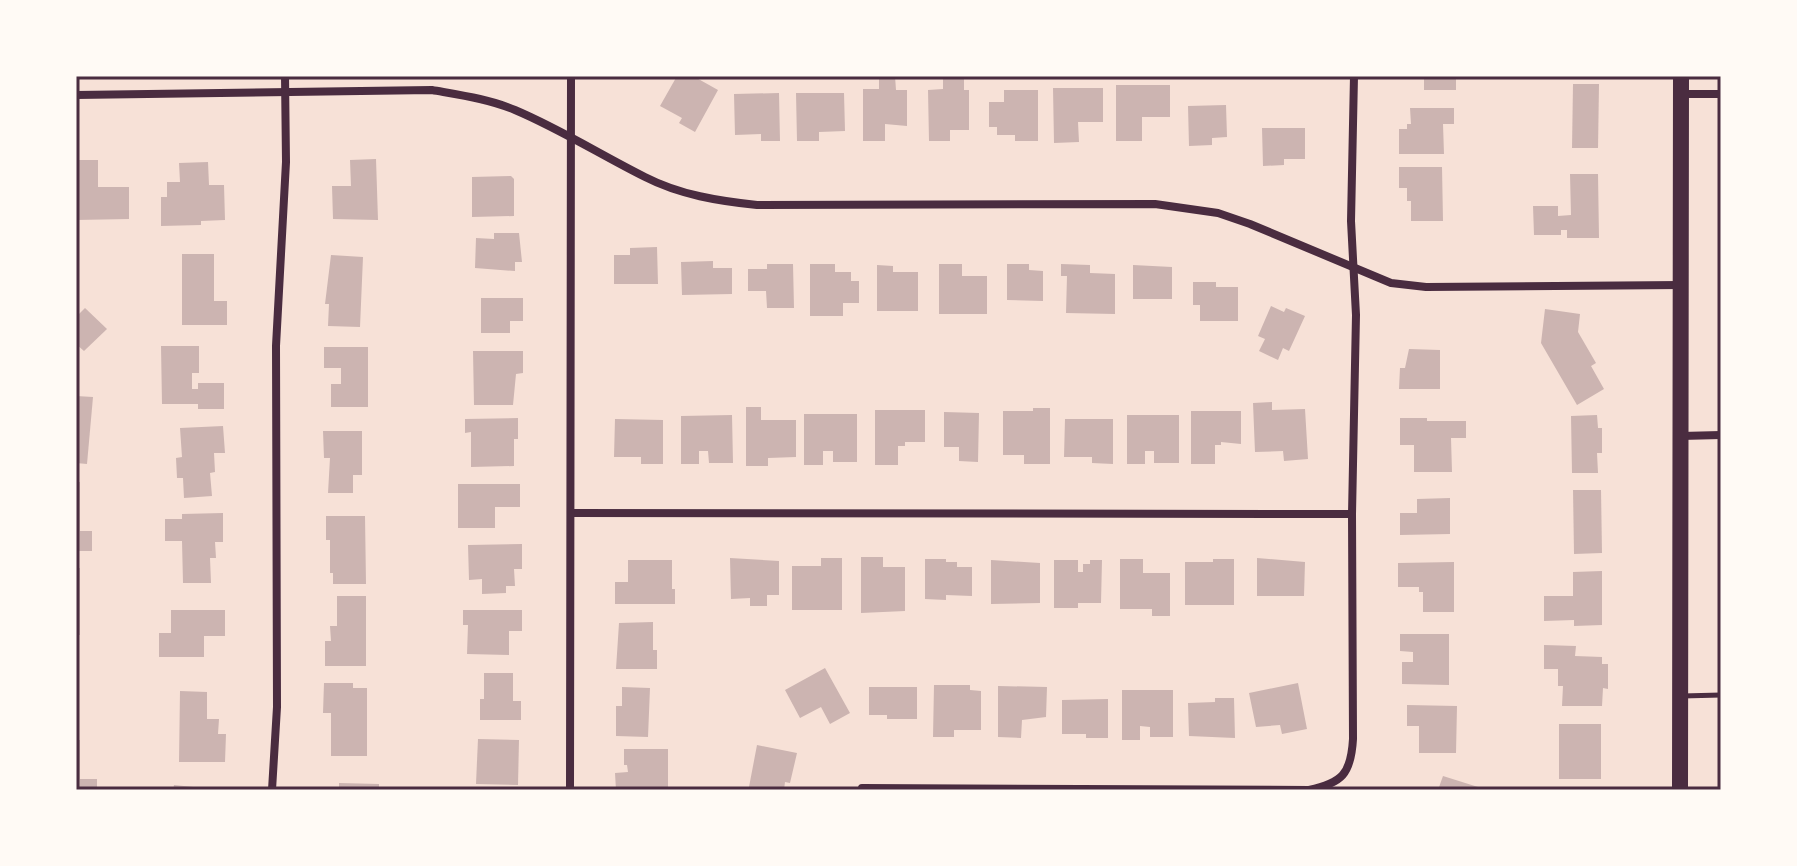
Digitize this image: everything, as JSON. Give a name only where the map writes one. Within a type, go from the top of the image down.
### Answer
[{"type":"main road","points":[[1680,790],[1681,76]]},
{"type":"street","points":[[272,790],[277,707],[276,346],[286,162],[285,76]]},
{"type":"street","points":[[570,790],[571,76]]},
{"type":"street","points":[[862,788],[1309,790],[1333,785],[1343,776],[1352,756],[1353,739],[1354,76]]},
{"type":"street","points":[[76,95],[432,90],[512,108],[572,136],[647,178],[719,201],[757,205],[1155,204],[1218,213],[1391,283],[1426,287],[1681,285]]},
{"type":"street","points":[[1681,94],[1721,94]]},
{"type":"street","points":[[1681,436],[1721,435]]},
{"type":"street","points":[[571,513],[1352,514]]},
{"type":"lane","points":[[1680,696],[1721,695]]},
{"type":"building","points":[[677,76],[693,76],[718,90],[695,132],[679,123],[682,118],[660,106]]},
{"type":"building","points":[[879,76],[895,76],[896,90],[907,90],[907,126],[885,124],[885,141],[863,141],[863,89],[879,89]]},
{"type":"building","points":[[943,76],[964,76],[964,90],[969,90],[969,130],[950,130],[950,141],[929,141],[928,90],[943,89]]},
{"type":"building","points":[[1417,76],[1456,76],[1456,90],[1424,90],[1424,79],[1417,79]]},
{"type":"building","points":[[1573,84],[1599,84],[1598,148],[1572,148]]},
{"type":"building","points":[[1116,85],[1170,85],[1170,117],[1142,117],[1142,141],[1116,141]]},
{"type":"building","points":[[1053,88],[1103,88],[1103,122],[1078,122],[1079,142],[1054,143]]},
{"type":"building","points":[[1004,90],[1038,90],[1038,141],[1015,141],[1015,135],[997,135],[997,127],[989,127],[989,102],[1004,102]]},
{"type":"building","points":[[779,93],[780,141],[761,141],[761,134],[735,135],[734,94]]},
{"type":"building","points":[[796,93],[844,93],[845,131],[819,132],[819,141],[797,141]]},
{"type":"building","points":[[1226,105],[1227,137],[1212,138],[1212,145],[1189,146],[1188,106]]},
{"type":"building","points":[[1410,108],[1454,108],[1454,124],[1443,124],[1444,154],[1399,154],[1399,129],[1407,129],[1407,124],[1411,124]]},
{"type":"building","points":[[1262,128],[1305,128],[1305,159],[1284,159],[1284,165],[1263,166]]},
{"type":"building","points":[[376,159],[378,220],[333,219],[332,186],[351,186],[350,160]]},
{"type":"building","points":[[76,160],[98,160],[98,187],[129,187],[129,219],[76,220]]},
{"type":"building","points":[[208,162],[209,185],[224,185],[225,220],[201,221],[201,225],[161,226],[161,197],[167,197],[167,182],[180,182],[179,163]]},
{"type":"building","points":[[1399,167],[1442,167],[1443,221],[1411,221],[1411,201],[1407,201],[1407,188],[1399,188]]},
{"type":"building","points":[[1570,174],[1598,174],[1599,238],[1567,238],[1567,230],[1561,230],[1561,235],[1534,235],[1533,206],[1558,206],[1558,216],[1571,215]]},
{"type":"building","points":[[511,176],[514,179],[514,216],[472,217],[472,177]]},
{"type":"building","points":[[494,233],[519,233],[522,262],[515,262],[515,271],[475,268],[476,238],[494,239]]},
{"type":"building","points":[[657,247],[658,284],[614,284],[614,255],[630,255],[630,248]]},
{"type":"building","points":[[182,254],[214,254],[214,301],[227,301],[227,325],[182,325]]},
{"type":"building","points":[[331,255],[363,257],[360,327],[328,326],[329,304],[325,304]]},
{"type":"building","points":[[713,261],[713,268],[732,268],[732,294],[682,295],[681,262]]},
{"type":"building","points":[[767,264],[793,264],[794,308],[767,308],[766,291],[748,291],[748,269],[767,269]]},
{"type":"building","points":[[810,264],[835,264],[835,272],[851,272],[851,281],[859,281],[859,303],[843,303],[843,316],[810,316]]},
{"type":"building","points":[[939,264],[962,264],[962,276],[987,276],[987,314],[939,314]]},
{"type":"building","points":[[1007,264],[1029,264],[1029,270],[1043,271],[1043,301],[1007,300]]},
{"type":"building","points":[[1061,264],[1090,265],[1090,273],[1115,274],[1115,314],[1066,313],[1067,276],[1061,276]]},
{"type":"building","points":[[877,265],[893,266],[893,272],[918,272],[918,311],[877,311]]},
{"type":"building","points":[[1133,265],[1172,267],[1172,299],[1133,299]]},
{"type":"building","points":[[1193,282],[1216,282],[1216,287],[1238,287],[1238,321],[1200,321],[1200,305],[1193,305]]},
{"type":"building","points":[[481,298],[523,298],[523,321],[510,321],[510,333],[481,333]]},
{"type":"building","points":[[1271,306],[1305,316],[1289,351],[1283,348],[1278,360],[1259,351],[1265,339],[1258,336]]},
{"type":"building","points":[[85,308],[107,329],[84,351],[76,344],[76,317]]},
{"type":"building","points":[[1545,309],[1580,314],[1578,332],[1596,363],[1591,366],[1604,389],[1577,405],[1541,343]]},
{"type":"building","points":[[161,346],[199,346],[199,373],[192,373],[192,389],[198,389],[198,383],[224,383],[224,409],[198,409],[198,404],[162,404]]},
{"type":"building","points":[[324,347],[368,347],[368,407],[331,407],[331,384],[341,384],[341,368],[324,368]]},
{"type":"building","points":[[1409,349],[1440,350],[1440,389],[1399,389],[1400,368],[1405,368]]},
{"type":"building","points":[[473,351],[523,351],[523,373],[516,374],[513,405],[474,405]]},
{"type":"building","points":[[76,396],[93,397],[87,464],[76,463]]},
{"type":"building","points":[[1272,402],[1272,410],[1305,409],[1308,459],[1284,461],[1283,451],[1255,452],[1253,403]]},
{"type":"building","points":[[746,407],[761,407],[761,420],[796,420],[796,457],[768,458],[768,466],[746,466]]},
{"type":"building","points":[[1033,408],[1050,408],[1050,464],[1024,464],[1024,455],[1003,455],[1003,411],[1033,411]]},
{"type":"building","points":[[875,410],[925,410],[925,442],[905,442],[905,446],[898,446],[898,465],[875,465]]},
{"type":"building","points":[[1191,411],[1241,411],[1241,444],[1221,442],[1221,445],[1215,445],[1215,464],[1191,464]]},
{"type":"building","points":[[944,412],[979,413],[978,462],[959,461],[959,447],[944,447]]},
{"type":"building","points":[[804,414],[857,414],[857,462],[833,462],[833,451],[823,451],[823,465],[804,465]]},
{"type":"building","points":[[732,415],[733,463],[709,463],[708,451],[699,451],[699,464],[681,464],[681,416]]},
{"type":"building","points":[[1127,415],[1179,415],[1179,463],[1154,463],[1154,451],[1145,451],[1145,464],[1127,464]]},
{"type":"building","points":[[1597,415],[1598,428],[1602,428],[1602,453],[1597,453],[1598,473],[1572,473],[1571,416]]},
{"type":"building","points":[[518,418],[514,466],[471,467],[471,432],[465,433],[465,419]]},
{"type":"building","points":[[1400,418],[1466,421],[1466,438],[1451,438],[1452,472],[1414,472],[1414,445],[1400,445]]},
{"type":"building","points":[[615,419],[663,420],[663,464],[641,464],[641,457],[614,457]]},
{"type":"building","points":[[1065,419],[1113,419],[1113,464],[1092,463],[1092,457],[1064,457]]},
{"type":"building","points":[[223,426],[225,453],[214,453],[215,472],[210,473],[212,496],[184,498],[183,478],[177,478],[176,458],[182,457],[180,428]]},
{"type":"building","points":[[323,431],[362,431],[362,475],[353,475],[353,493],[328,493],[330,458],[324,458]]},
{"type":"building","points":[[76,482],[80,482],[80,531],[92,531],[92,551],[76,551]]},
{"type":"building","points":[[458,484],[520,484],[520,507],[495,507],[495,528],[458,528]]},
{"type":"building","points":[[1573,490],[1601,490],[1602,553],[1574,554]]},
{"type":"building","points":[[1450,498],[1450,534],[1400,535],[1400,513],[1417,513],[1417,499]]},
{"type":"building","points":[[223,513],[223,542],[215,542],[216,558],[210,558],[211,583],[183,583],[182,541],[165,541],[165,519],[182,519],[182,514]]},
{"type":"building","points":[[326,516],[365,516],[366,584],[333,584],[330,540],[326,540]]},
{"type":"building","points":[[522,544],[522,569],[514,569],[515,586],[506,586],[506,593],[482,594],[482,579],[469,580],[468,545]]},
{"type":"building","points":[[861,557],[883,557],[883,567],[905,567],[905,611],[861,613]]},
{"type":"building","points":[[730,558],[779,561],[779,595],[767,595],[767,606],[750,606],[750,598],[731,599]]},
{"type":"building","points":[[821,558],[842,558],[842,610],[792,610],[792,566],[821,566]]},
{"type":"building","points":[[1257,558],[1305,562],[1304,596],[1257,596]]},
{"type":"building","points":[[925,559],[946,559],[946,562],[957,562],[957,567],[972,567],[972,596],[946,595],[946,600],[925,599]]},
{"type":"building","points":[[1120,559],[1143,559],[1143,573],[1170,573],[1170,616],[1152,616],[1152,609],[1120,609]]},
{"type":"building","points":[[1213,559],[1234,559],[1234,605],[1185,605],[1185,562],[1213,562]]},
{"type":"building","points":[[628,560],[672,560],[675,604],[615,604],[615,582],[628,582]]},
{"type":"building","points":[[991,560],[1040,563],[1040,603],[991,604]]},
{"type":"building","points":[[1054,560],[1078,560],[1078,572],[1083,572],[1083,564],[1090,564],[1090,560],[1102,560],[1101,603],[1078,603],[1078,608],[1054,608]]},
{"type":"building","points":[[1454,562],[1454,612],[1423,612],[1423,592],[1419,592],[1419,587],[1398,587],[1398,563]]},
{"type":"building","points":[[76,568],[80,568],[80,635],[76,635]]},
{"type":"building","points":[[1602,571],[1602,625],[1574,626],[1574,620],[1544,621],[1544,596],[1573,596],[1573,572]]},
{"type":"building","points":[[337,596],[366,596],[366,666],[325,666],[325,641],[331,641],[330,626],[337,626]]},
{"type":"building","points":[[171,610],[225,610],[225,636],[204,636],[204,657],[159,657],[159,633],[171,633]]},
{"type":"building","points":[[463,610],[522,610],[522,631],[509,631],[509,655],[467,654],[468,625],[463,625]]},
{"type":"building","points":[[653,622],[657,669],[616,669],[619,623]]},
{"type":"building","points":[[1400,634],[1449,634],[1449,685],[1402,684],[1402,662],[1413,662],[1413,652],[1400,651]]},
{"type":"building","points":[[1544,645],[1576,646],[1575,656],[1602,657],[1602,664],[1608,664],[1608,689],[1603,688],[1602,706],[1562,706],[1563,686],[1558,686],[1558,669],[1544,669]]},
{"type":"building","points":[[825,668],[850,713],[830,724],[821,707],[800,718],[785,690]]},
{"type":"building","points":[[484,673],[513,673],[513,701],[521,701],[521,720],[480,720]]},
{"type":"building","points":[[324,683],[353,683],[353,688],[367,688],[367,756],[331,756],[331,713],[323,713]]},
{"type":"building","points":[[1298,683],[1307,729],[1282,734],[1280,725],[1256,727],[1249,693]]},
{"type":"building","points":[[934,685],[970,685],[970,690],[981,691],[981,730],[954,730],[954,737],[933,737]]},
{"type":"building","points":[[998,686],[1047,687],[1046,717],[1022,720],[1021,738],[998,737]]},
{"type":"building","points":[[622,687],[650,688],[648,737],[616,736],[616,706],[622,706]]},
{"type":"building","points":[[869,687],[917,687],[917,719],[887,719],[887,715],[869,715]]},
{"type":"building","points":[[1122,690],[1173,690],[1173,737],[1150,737],[1150,727],[1140,726],[1140,740],[1122,740]]},
{"type":"building","points":[[180,691],[207,692],[207,719],[219,719],[218,734],[226,734],[225,762],[179,762]]},
{"type":"building","points":[[1215,698],[1234,698],[1235,738],[1189,736],[1188,703],[1215,702]]},
{"type":"building","points":[[1108,699],[1108,738],[1062,734],[1062,700]]},
{"type":"building","points":[[1407,705],[1457,706],[1456,753],[1419,753],[1419,726],[1407,726]]},
{"type":"building","points":[[1559,724],[1601,724],[1601,779],[1559,779]]},
{"type":"building","points":[[478,739],[519,740],[518,785],[476,784]]},
{"type":"building","points":[[76,740],[80,740],[80,779],[97,779],[97,790],[76,790]]},
{"type":"building","points":[[757,745],[797,753],[790,783],[785,782],[784,790],[749,787]]},
{"type":"building","points":[[624,749],[668,749],[668,790],[616,790],[615,773],[628,772],[627,765],[624,765]]},
{"type":"building","points":[[1443,776],[1478,787],[1477,790],[1438,790]]},
{"type":"building","points":[[339,783],[379,784],[379,790],[339,790]]},
{"type":"building","points":[[174,785],[203,788],[203,790],[173,790]]}]
